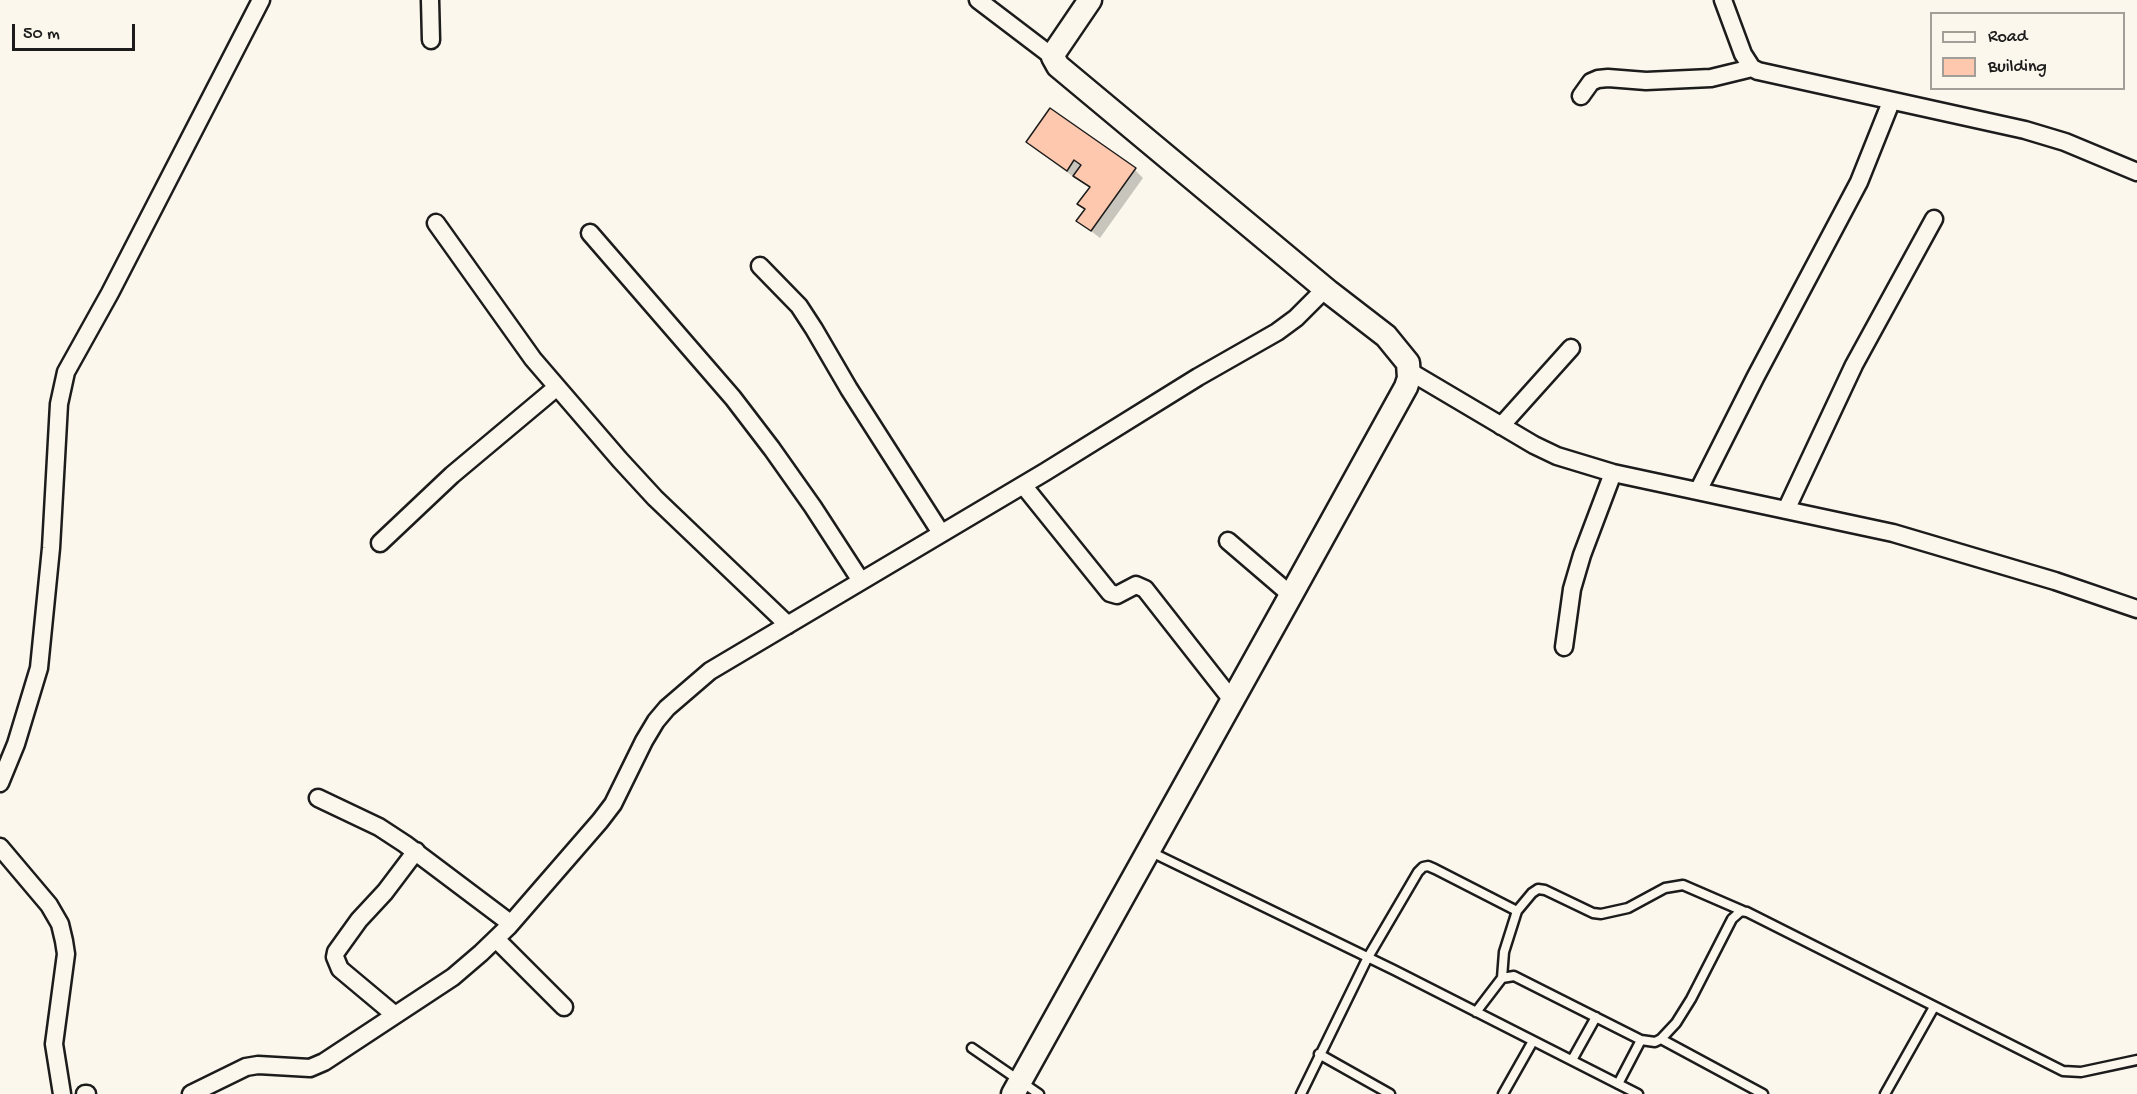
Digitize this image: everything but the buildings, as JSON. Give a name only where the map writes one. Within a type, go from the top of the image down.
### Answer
[{"type":"main road","points":[[1016,1087],[1406,387],[1409,371],[1407,363],[1386,336],[1325,289],[1058,66],[1053,57],[1090,0]]},
{"type":"street","points":[[0,783],[16,744],[39,668],[51,548],[58,404],[66,372],[110,293],[261,0]]},
{"type":"street","points":[[430,0],[431,40]]},
{"type":"street","points":[[978,0],[1053,57]]},
{"type":"street","points":[[1723,0],[1743,54],[1752,68]]},
{"type":"street","points":[[1581,96],[1591,82],[1598,79],[1646,81],[1711,78],[1752,68],[1891,102],[2025,130],[2065,142],[2137,172]]},
{"type":"street","points":[[1698,491],[1859,182],[1891,102]]},
{"type":"street","points":[[1786,510],[1854,365],[1934,219]]},
{"type":"street","points":[[436,223],[533,359],[557,387],[655,498],[788,625]]},
{"type":"street","points":[[590,233],[733,398],[813,507],[861,581]]},
{"type":"street","points":[[760,267],[799,306],[941,533]]},
{"type":"street","points":[[191,1094],[246,1067],[258,1065],[310,1068],[324,1062],[453,977],[510,923],[613,804],[644,741],[666,708],[710,671],[1023,485],[1198,377],[1277,332],[1296,318],[1325,289]]},
{"type":"street","points":[[1502,426],[1571,348]]},
{"type":"street","points":[[1409,371],[1557,456],[1613,473],[1893,533],[2055,581],[2137,609]]},
{"type":"street","points":[[380,543],[452,475],[557,387]]},
{"type":"street","points":[[1564,647],[1572,589],[1582,555],[1613,473]]},
{"type":"street","points":[[1023,485],[1110,593],[1117,596],[1136,585],[1145,589],[1232,700]]},
{"type":"street","points":[[1228,541],[1291,595]]},
{"type":"street","points":[[318,798],[379,827],[416,851],[510,923]]},
{"type":"street","points":[[0,847],[49,905],[60,924],[66,954],[54,1044],[62,1094]]},
{"type":"street","points":[[395,1015],[340,969],[335,957],[336,952],[359,920],[391,885],[416,851]]},
{"type":"street","points":[[495,939],[564,1007]]},
{"type":"lane","points":[[1149,851],[1368,958],[1633,1093]]},
{"type":"lane","points":[[1301,1094],[1368,958],[1418,872],[1428,866],[1517,911]]},
{"type":"lane","points":[[1476,1012],[1502,978],[1504,952],[1517,911],[1532,893],[1539,889],[1545,890],[1593,913],[1601,914],[1628,908],[1665,888],[1683,885],[1743,911],[2063,1071],[2082,1072],[2137,1060]]},
{"type":"lane","points":[[1502,978],[1514,976],[1524,980],[1648,1043],[1661,1039],[1669,1032],[1691,999],[1732,919],[1737,913],[1743,911]]},
{"type":"lane","points":[[1888,1093],[1934,1007]]},
{"type":"lane","points":[[1572,1060],[1596,1017]]},
{"type":"lane","points":[[1661,1039],[1763,1094]]},
{"type":"lane","points":[[1618,1084],[1641,1040]]},
{"type":"lane","points":[[1503,1094],[1533,1041]]},
{"type":"lane","points":[[972,1048],[1016,1087],[1039,1094]]},
{"type":"lane","points":[[1319,1054],[1390,1094]]}]
